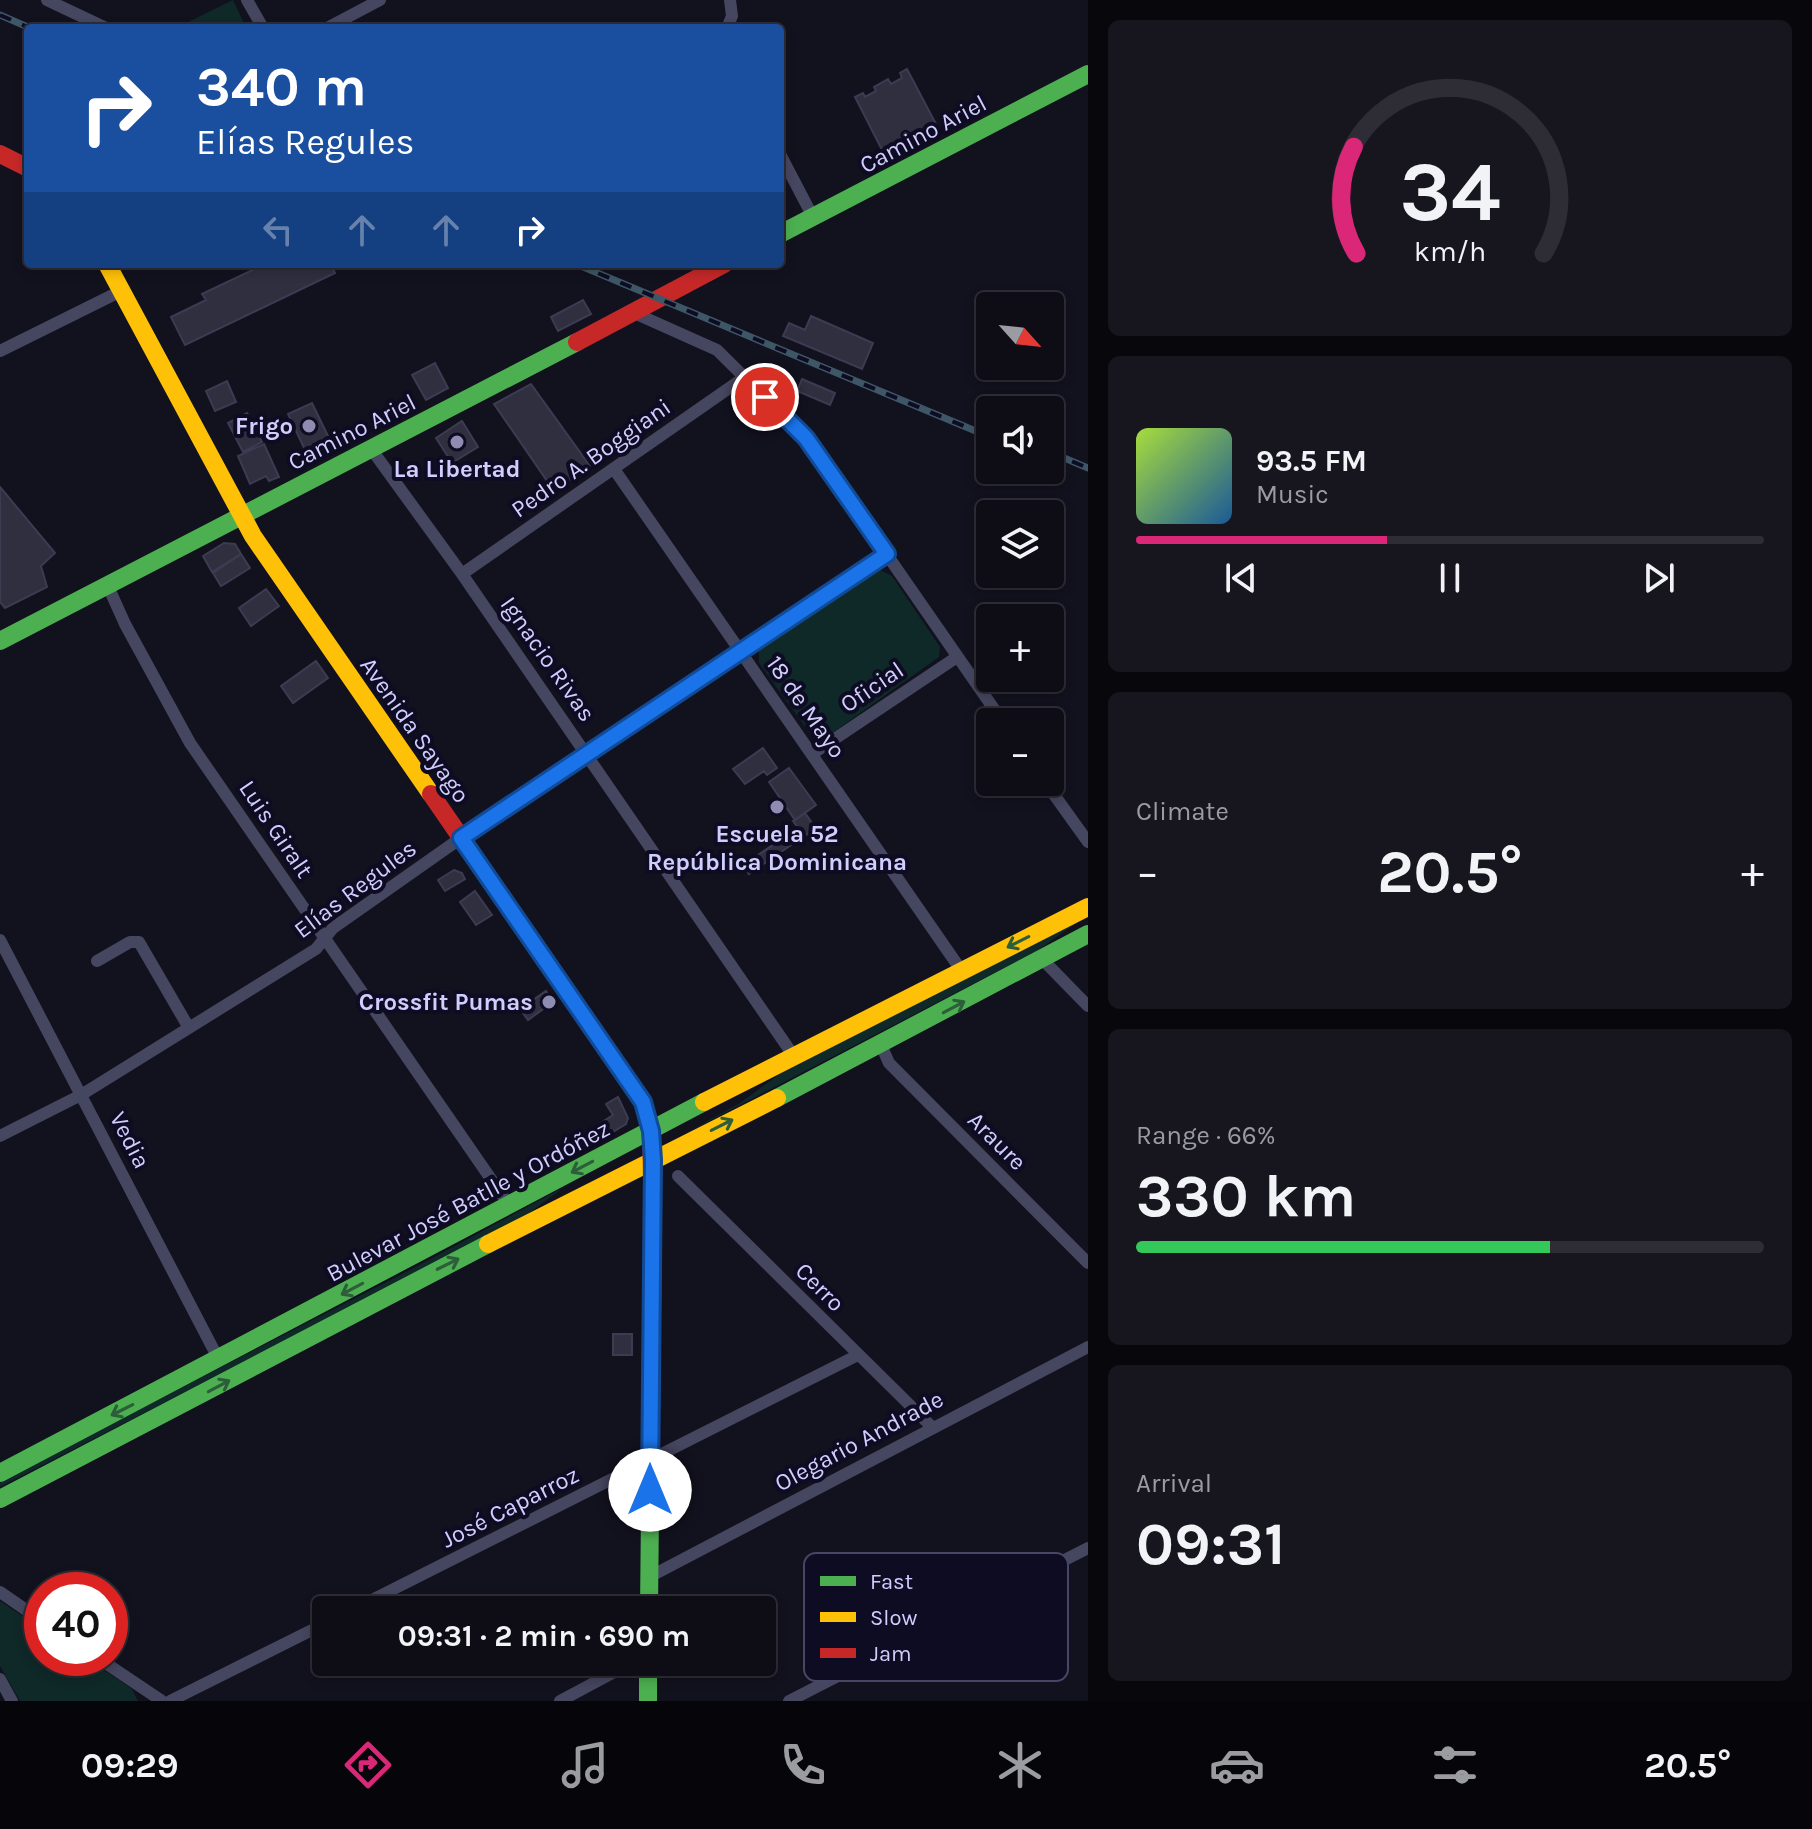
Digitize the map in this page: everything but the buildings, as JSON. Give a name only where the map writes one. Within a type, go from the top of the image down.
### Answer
[{"type":"street","points":[[47,0],[98,24]]},
{"type":"street","points":[[247,0],[261,24]]},
{"type":"street","points":[[335,24],[380,0]]},
{"type":"street","points":[[729,24],[732,16],[730,0]]},
{"type":"street","name":"Camino Ariel","points":[[784,232],[1088,74]]},
{"type":"street","points":[[0,154],[24,166]]},
{"type":"street","points":[[784,162],[813,217]]},
{"type":"street","name":"Avenida Sayago","points":[[109,268],[240,515],[301,609],[643,1102],[651,1131],[653,1160],[650,1596]]},
{"type":"street","name":"Camino Ariel","points":[[0,641],[716,268]]},
{"type":"street","points":[[0,351],[121,291]]},
{"type":"street","points":[[632,312],[717,350],[806,438],[993,708]]},
{"type":"street","name":"Pedro A. Boggiani","points":[[462,574],[745,377]]},
{"type":"street","name":"Ignacio Rivas","points":[[372,450],[462,574],[793,1055]]},
{"type":"street","name":"18 de Mayo","points":[[614,469],[961,970]]},
{"type":"street","name":"Elías Regules","points":[[0,1136],[81,1095],[316,949],[333,928],[461,838],[887,554]]},
{"type":"street","name":"Luis Giralt","points":[[107,584],[125,624],[190,743],[509,1205]]},
{"type":"street","name":"Oficial","points":[[812,754],[957,657]]},
{"type":"street","points":[[1055,796],[1088,842]]},
{"type":"street","name":"Bulevar José Batlle y Ordóñez","points":[[0,1473],[793,1055],[1088,907]]},
{"type":"street","name":"Bulevar José Batlle y Ordóñez","points":[[0,1499],[221,1385],[370,1303],[881,1045],[1088,934]]},
{"type":"street","name":"Vedia","points":[[0,940],[219,1360]]},
{"type":"street","points":[[97,961],[130,942],[139,942],[189,1028]]},
{"type":"street","points":[[1043,960],[1088,1006]]},
{"type":"street","name":"Araure","points":[[881,1045],[889,1063],[1088,1263]]},
{"type":"street","name":"Cerro","points":[[678,1176],[932,1427]]},
{"type":"street","name":"Olegario Andrade","points":[[651,1576],[1088,1347]]},
{"type":"street","name":"José Caparroz","points":[[380,1596],[858,1355]]},
{"type":"street","points":[[1068,1558],[1088,1548]]},
{"type":"street","points":[[0,1592],[24,1609]]},
{"type":"street","points":[[170,1701],[312,1630]]},
{"type":"street","points":[[125,1676],[162,1701]]},
{"type":"street","points":[[560,1701],[607,1676]]},
{"type":"street","points":[[648,1676],[648,1701]]},
{"type":"street","points":[[0,1679],[12,1701]]},
{"type":"street","points":[[789,1701],[828,1681]]},
{"type":"green space","points":[[233,0],[244,24],[184,24]]},
{"type":"green space","points":[[878,569],[892,576],[940,647],[939,657],[825,738],[816,738],[759,663],[759,651]]},
{"type":"green space","points":[[1088,915],[1038,950],[684,1134],[740,1103],[781,1073]]},
{"type":"green space","points":[[626,1154],[563,1188],[521,1219],[0,1487],[0,1483],[18,1472],[406,1272]]},
{"type":"green space","points":[[0,1601],[24,1617],[24,1676],[113,1676],[132,1689],[138,1701],[20,1701],[0,1666]]},
{"type":"railway","points":[[0,15],[24,25]]},
{"type":"railway","points":[[586,268],[976,431]]},
{"type":"railway","points":[[1064,458],[1088,468]]},
{"type":"traffic: fast","points":[[784,232],[1088,74]]},
{"type":"traffic: fast","points":[[0,641],[577,342]]},
{"type":"traffic: fast","points":[[777,1098],[1088,934]]},
{"type":"traffic: fast","points":[[0,1473],[704,1102]]},
{"type":"traffic: fast","points":[[649,1596],[653,1214]]},
{"type":"traffic: fast","points":[[0,1499],[488,1244]]},
{"type":"traffic: fast","points":[[648,1676],[648,1701]]},
{"type":"traffic: slow","points":[[109,268],[253,536],[431,794]]},
{"type":"traffic: slow","points":[[704,1102],[1088,907]]},
{"type":"traffic: slow","points":[[488,1244],[777,1098]]},
{"type":"traffic: jam","points":[[0,154],[24,166]]},
{"type":"traffic: jam","points":[[577,342],[716,268]]},
{"type":"traffic: jam","points":[[431,794],[643,1102],[651,1131],[653,1214]]},
{"type":"place","name":"Frigo","points":[[309,426]]},
{"type":"place","name":"La Libertad","points":[[457,442]]},
{"type":"place","name":"Escuela 52 República Dominicana","points":[[777,807]]},
{"type":"place","name":"Crossfit Pumas","points":[[549,1002]]},
{"type":"route","points":[[650,1490],[653,1160],[648,1117],[643,1102],[461,838],[887,554],[806,438],[765,397]]}]
